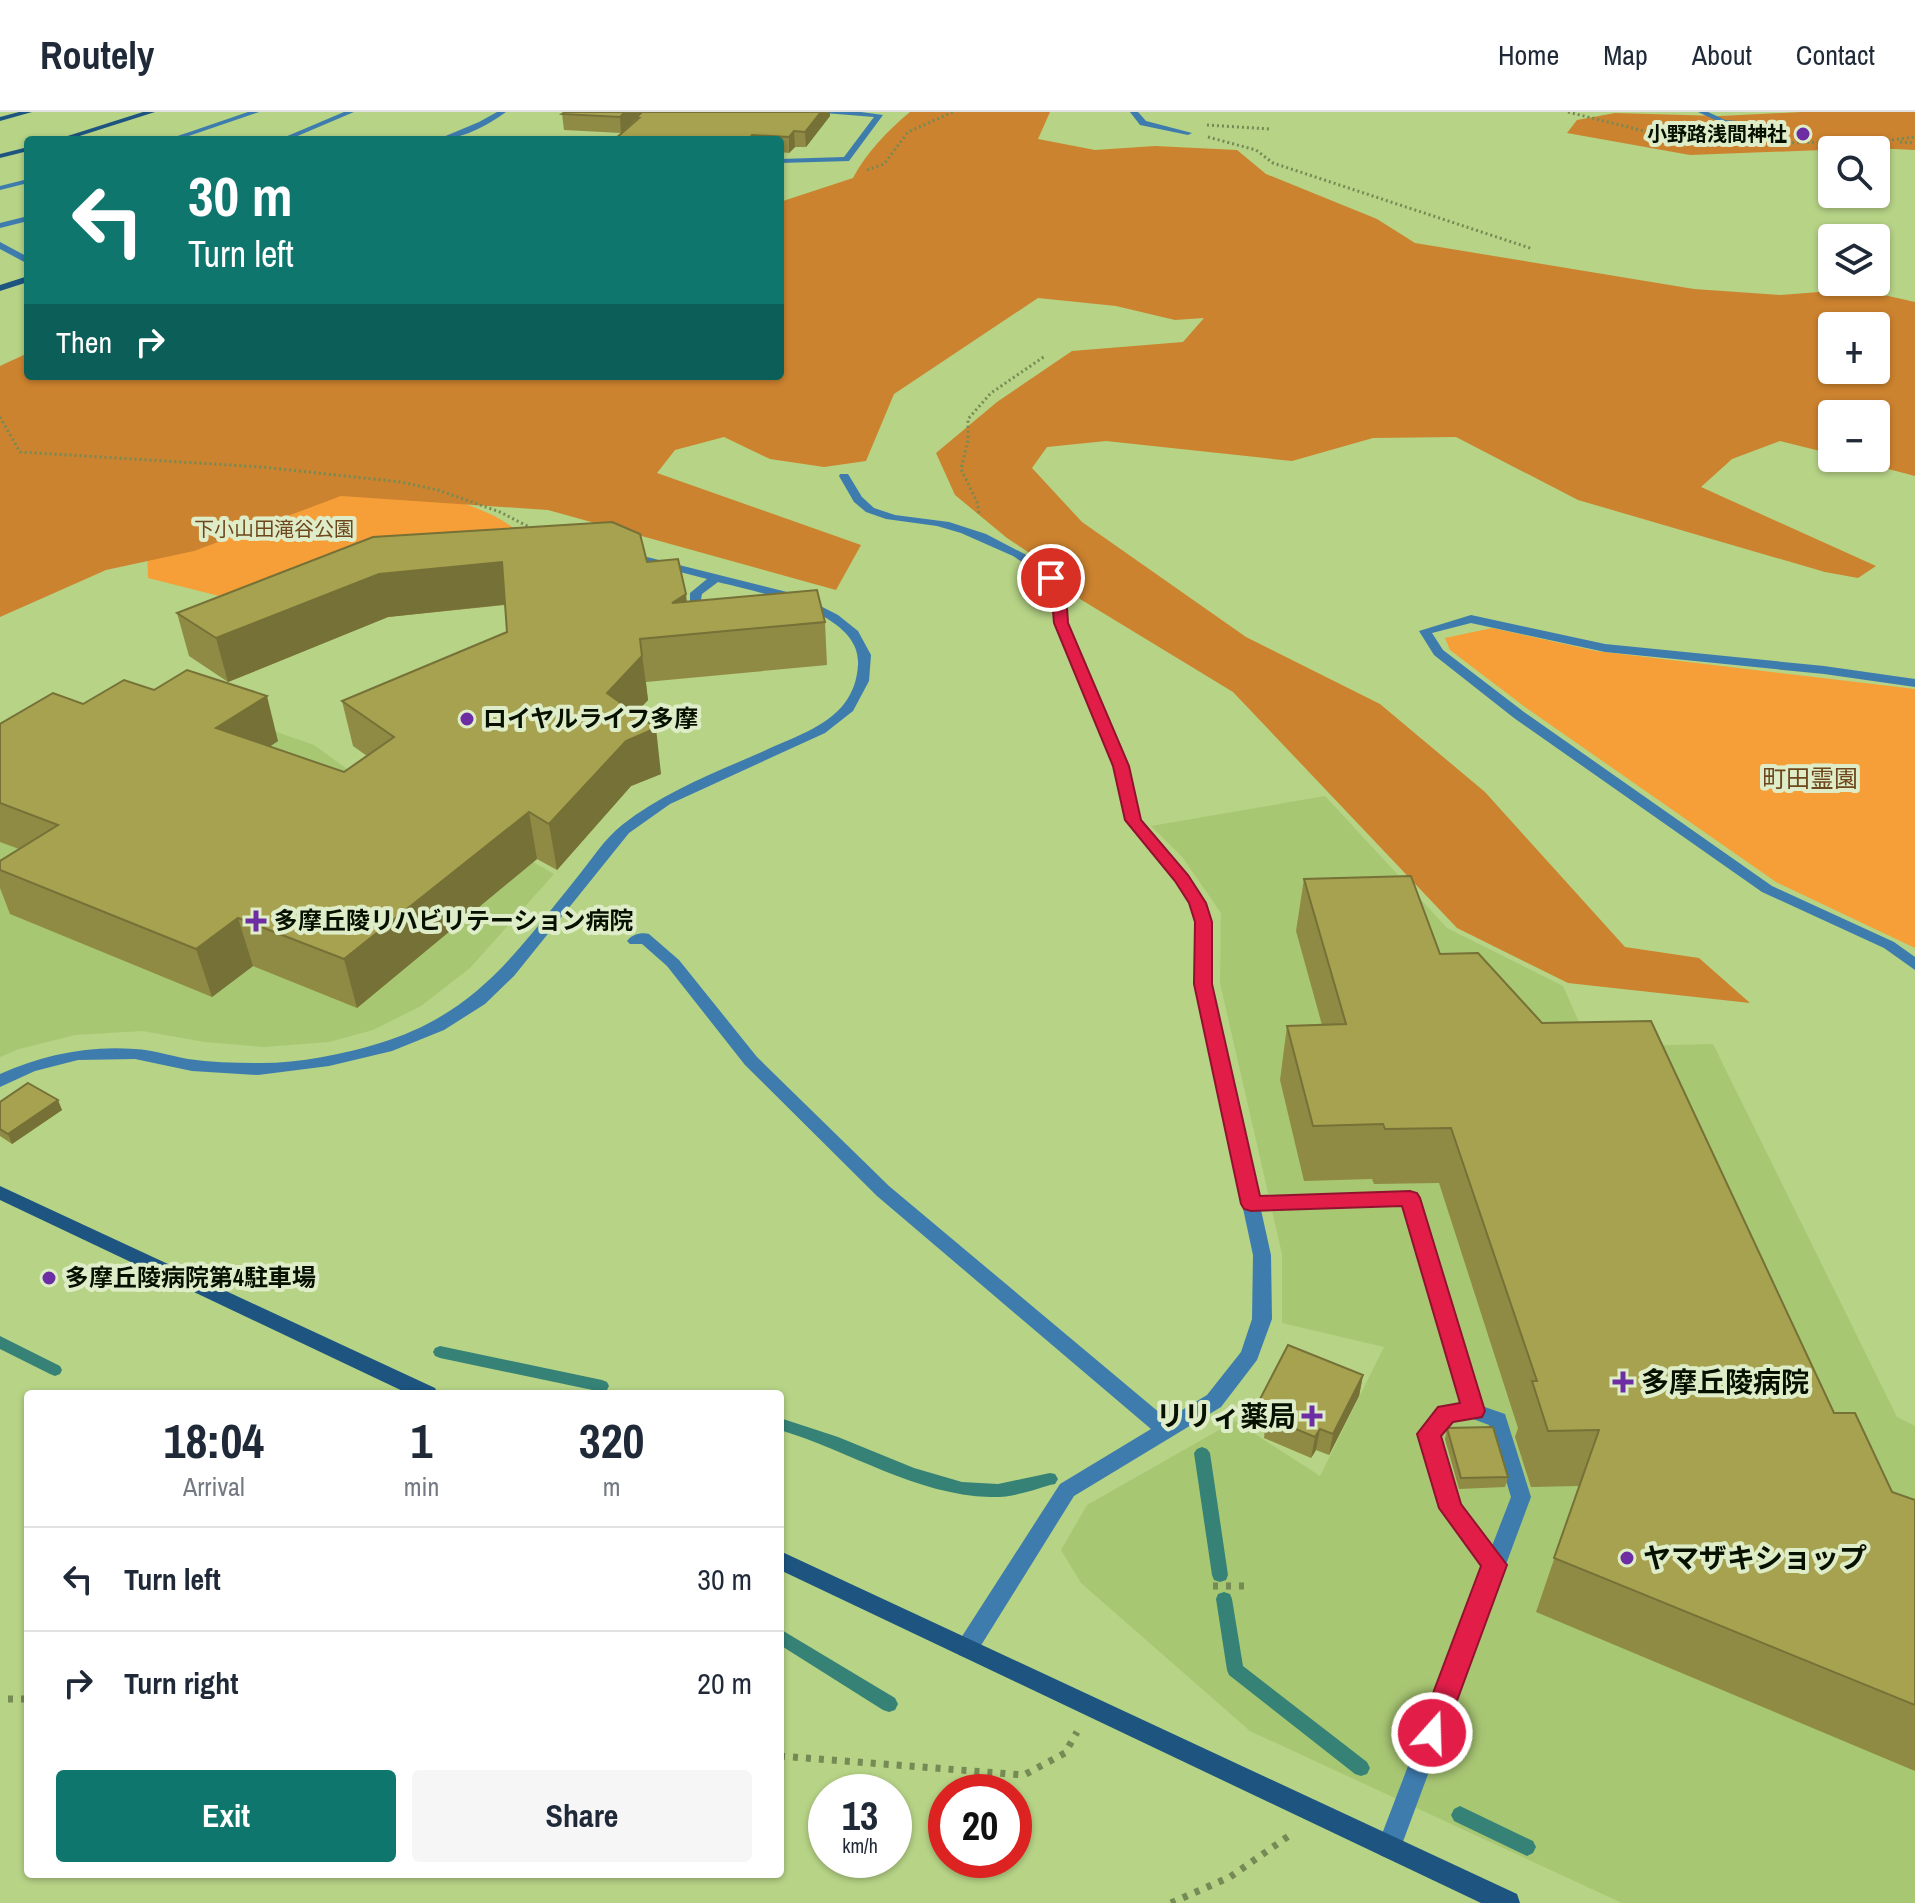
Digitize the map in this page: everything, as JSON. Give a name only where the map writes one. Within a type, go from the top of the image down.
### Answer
[{"type":"street","points":[[0,119],[28,112]]},
{"type":"street","points":[[72,136],[151,112]]},
{"type":"street","points":[[182,136],[255,112]]},
{"type":"street","points":[[291,136],[348,112]]},
{"type":"street","points":[[450,136],[482,124],[502,112]]},
{"type":"street","points":[[784,161],[846,159],[879,115],[816,112]]},
{"type":"street","points":[[1134,112],[1143,123],[1188,133]]},
{"type":"street","points":[[1702,112],[1724,122],[1772,124]]},
{"type":"street","points":[[0,156],[24,150]]},
{"type":"street","points":[[0,188],[24,182]]},
{"type":"street","points":[[0,226],[24,219]]},
{"type":"street","points":[[0,245],[24,259]]},
{"type":"street","points":[[0,288],[24,280]]},
{"type":"street","points":[[844,476],[869,510],[890,517],[940,523],[990,539],[1051,578],[1059,599],[1061,623],[1121,766],[1133,820],[1182,878],[1198,903],[1204,922],[1203,984],[1262,1255],[1262,1319],[1250,1355],[1214,1401],[1067,1490],[967,1648]]},
{"type":"street","points":[[0,1081],[30,1067],[78,1055],[135,1054],[192,1065],[258,1069],[329,1061],[386,1047],[438,1026],[479,1000],[508,973],[624,830],[665,801],[820,730],[848,708],[863,681],[865,655],[854,634],[834,618],[795,598],[612,551]]},
{"type":"street","points":[[694,614],[696,593],[715,578]]},
{"type":"street","points":[[795,616],[817,610]]},
{"type":"street","points":[[1915,683],[1605,648],[1471,619],[1425,631],[1438,652],[1519,715],[1767,889],[1889,945],[1915,965]]},
{"type":"street","points":[[635,941],[644,937],[673,963],[751,1061],[883,1191],[1166,1430]]},
{"type":"street","points":[[0,1192],[420,1390]]},
{"type":"street","points":[[1251,1204],[1410,1198],[1474,1411]]},
{"type":"street","points":[[1389,1847],[1521,1497],[1498,1420],[1474,1411],[1446,1414],[1429,1434],[1451,1508],[1494,1565]]},
{"type":"street","points":[[784,1562],[1508,1903]]},
{"type":"path","points":[[1160,127],[1214,125],[1270,129]]},
{"type":"path","points":[[1188,133],[1243,145],[1256,150],[1273,163],[1533,249]]},
{"type":"path","points":[[1890,141],[1915,143]]},
{"type":"path","points":[[990,539],[979,522],[980,504],[962,473],[960,462],[969,440],[966,429],[968,417],[977,405],[1045,356]]},
{"type":"path","points":[[0,417],[20,452],[262,467],[401,482],[438,490],[500,512],[538,532]]},
{"type":"path","points":[[568,899],[635,941]]},
{"type":"path","points":[[1213,1586],[1244,1586]]},
{"type":"path","points":[[8,1699],[24,1699]]},
{"type":"path","points":[[784,1756],[1024,1775],[1065,1753],[1092,1706]]},
{"type":"path","points":[[1171,1903],[1230,1877],[1320,1814]]},
{"type":"shaded area","points":[[910,112],[1050,112],[1038,139],[1095,150],[1155,146],[1237,150],[1266,174],[1377,219],[1415,243],[1694,289],[1781,295],[1818,292],[1818,296],[1888,296],[1915,302],[1915,476],[1890,469],[1890,400],[1818,400],[1818,450],[1780,441],[1732,459],[1701,487],[1876,566],[1858,578],[1825,572],[1578,500],[1456,437],[1373,438],[1292,461],[1106,441],[1047,447],[1032,468],[1082,522],[1246,637],[1380,704],[1485,792],[1625,947],[1699,958],[1750,1003],[1568,983],[1457,928],[1233,692],[1080,599],[1060,573],[1007,538],[955,495],[936,453],[997,402],[1072,351],[1183,342],[1204,318],[1175,320],[1116,306],[1038,298],[894,394],[866,461],[824,467],[770,459],[724,437],[675,450],[657,473],[861,545],[836,590],[548,510],[341,496],[194,551],[106,570],[0,617],[0,366],[24,355],[24,380],[784,380],[784,201],[853,178],[871,151]]},
{"type":"shaded area","points":[[1915,112],[1915,150],[1890,149],[1890,136],[1818,136],[1818,150],[1690,155],[1567,133],[1577,120],[1615,113],[1720,116]]},
{"type":"shaded area","name":"多摩丘陵リハビリテーション病院","points":[[201,706],[314,745],[372,787],[457,818],[554,874],[470,968],[421,1006],[373,1030],[329,1042],[264,1047],[205,1042],[142,1031],[75,1035],[0,1057],[0,776]]},
{"type":"shaded area","name":"多摩丘陵病院","points":[[1325,796],[1447,928],[1563,986],[1590,1047],[1713,1044],[1897,1417],[1915,1426],[1915,1903],[1622,1903],[1250,1731],[1081,1583],[1061,1550],[1087,1505],[1235,1421],[1320,1476],[1384,1347],[1282,1323],[1282,1254],[1220,983],[1221,913],[1183,858],[1151,826]]},
{"type":"green space","name":"下小山田滝谷公園","points":[[265,472],[400,488],[437,496],[471,506],[499,519],[521,535],[239,601],[148,578],[147,543]]},
{"type":"green space","name":"町田霊園","points":[[1492,628],[1596,651],[1915,689],[1915,948],[1776,882],[1525,707],[1450,650],[1445,638]]},
{"type":"building","points":[[625,112],[620,117],[562,114]]},
{"type":"building","points":[[642,112],[821,112],[805,132],[794,131],[789,137],[619,136],[639,118],[636,118]]},
{"type":"building","points":[[612,522],[640,534],[647,562],[678,559],[686,594],[672,603],[817,590],[825,622],[640,639],[642,656],[607,693],[656,728],[626,741],[549,824],[529,812],[344,959],[238,918],[196,949],[0,870],[0,861],[58,825],[0,803],[0,724],[53,693],[83,704],[124,680],[154,690],[187,670],[267,696],[216,728],[344,772],[394,737],[342,701],[507,632],[502,562],[379,574],[216,638],[177,613],[373,537]]},
{"type":"building","points":[[1411,876],[1440,954],[1478,953],[1542,1023],[1651,1021],[1834,1413],[1855,1413],[1892,1492],[1915,1500],[1915,1705],[1554,1558],[1599,1430],[1548,1431],[1532,1381],[1537,1381],[1451,1128],[1385,1129],[1383,1124],[1313,1126],[1287,1026],[1346,1024],[1304,879]]},
{"type":"building","points":[[28,1083],[58,1100],[8,1134],[0,1129],[0,1102]]},
{"type":"building","points":[[1288,1345],[1363,1375],[1333,1434],[1320,1429],[1315,1437],[1267,1417],[1272,1409],[1258,1403]]},
{"type":"building","points":[[1493,1427],[1508,1477],[1461,1478],[1447,1428]]},
{"type":"waterway","points":[[0,1342],[55,1370]]},
{"type":"waterway","points":[[440,1352],[602,1386]]},
{"type":"waterway","points":[[784,1425],[832,1441],[909,1473],[962,1488],[998,1491],[1050,1479]]},
{"type":"waterway","points":[[1202,1453],[1220,1575]]},
{"type":"waterway","points":[[1224,1599],[1235,1670],[1361,1768]]},
{"type":"waterway","points":[[784,1638],[889,1704]]},
{"type":"waterway","points":[[1460,1815],[1527,1847]]},
{"type":"place","name":"小野路浅間神社","points":[[1803,134]]},
{"type":"place","name":"ロイヤルライフ多摩","points":[[467,719]]},
{"type":"place","name":"多摩丘陵リハビリテーション病院","points":[[256,921]]},
{"type":"place","name":"多摩丘陵病院第4駐車場","points":[[49,1278]]},
{"type":"place","name":"多摩丘陵病院","points":[[1623,1382]]},
{"type":"place","name":"リリィ薬局","points":[[1312,1416]]},
{"type":"place","name":"ヤマザキショップ","points":[[1627,1558]]},
{"type":"route","points":[[1051,578],[1059,599],[1061,623],[1121,766],[1133,820],[1182,878],[1198,903],[1204,922],[1203,984],[1251,1204],[1410,1198],[1474,1411],[1446,1414],[1429,1434],[1451,1508],[1494,1565],[1432,1733]]}]
